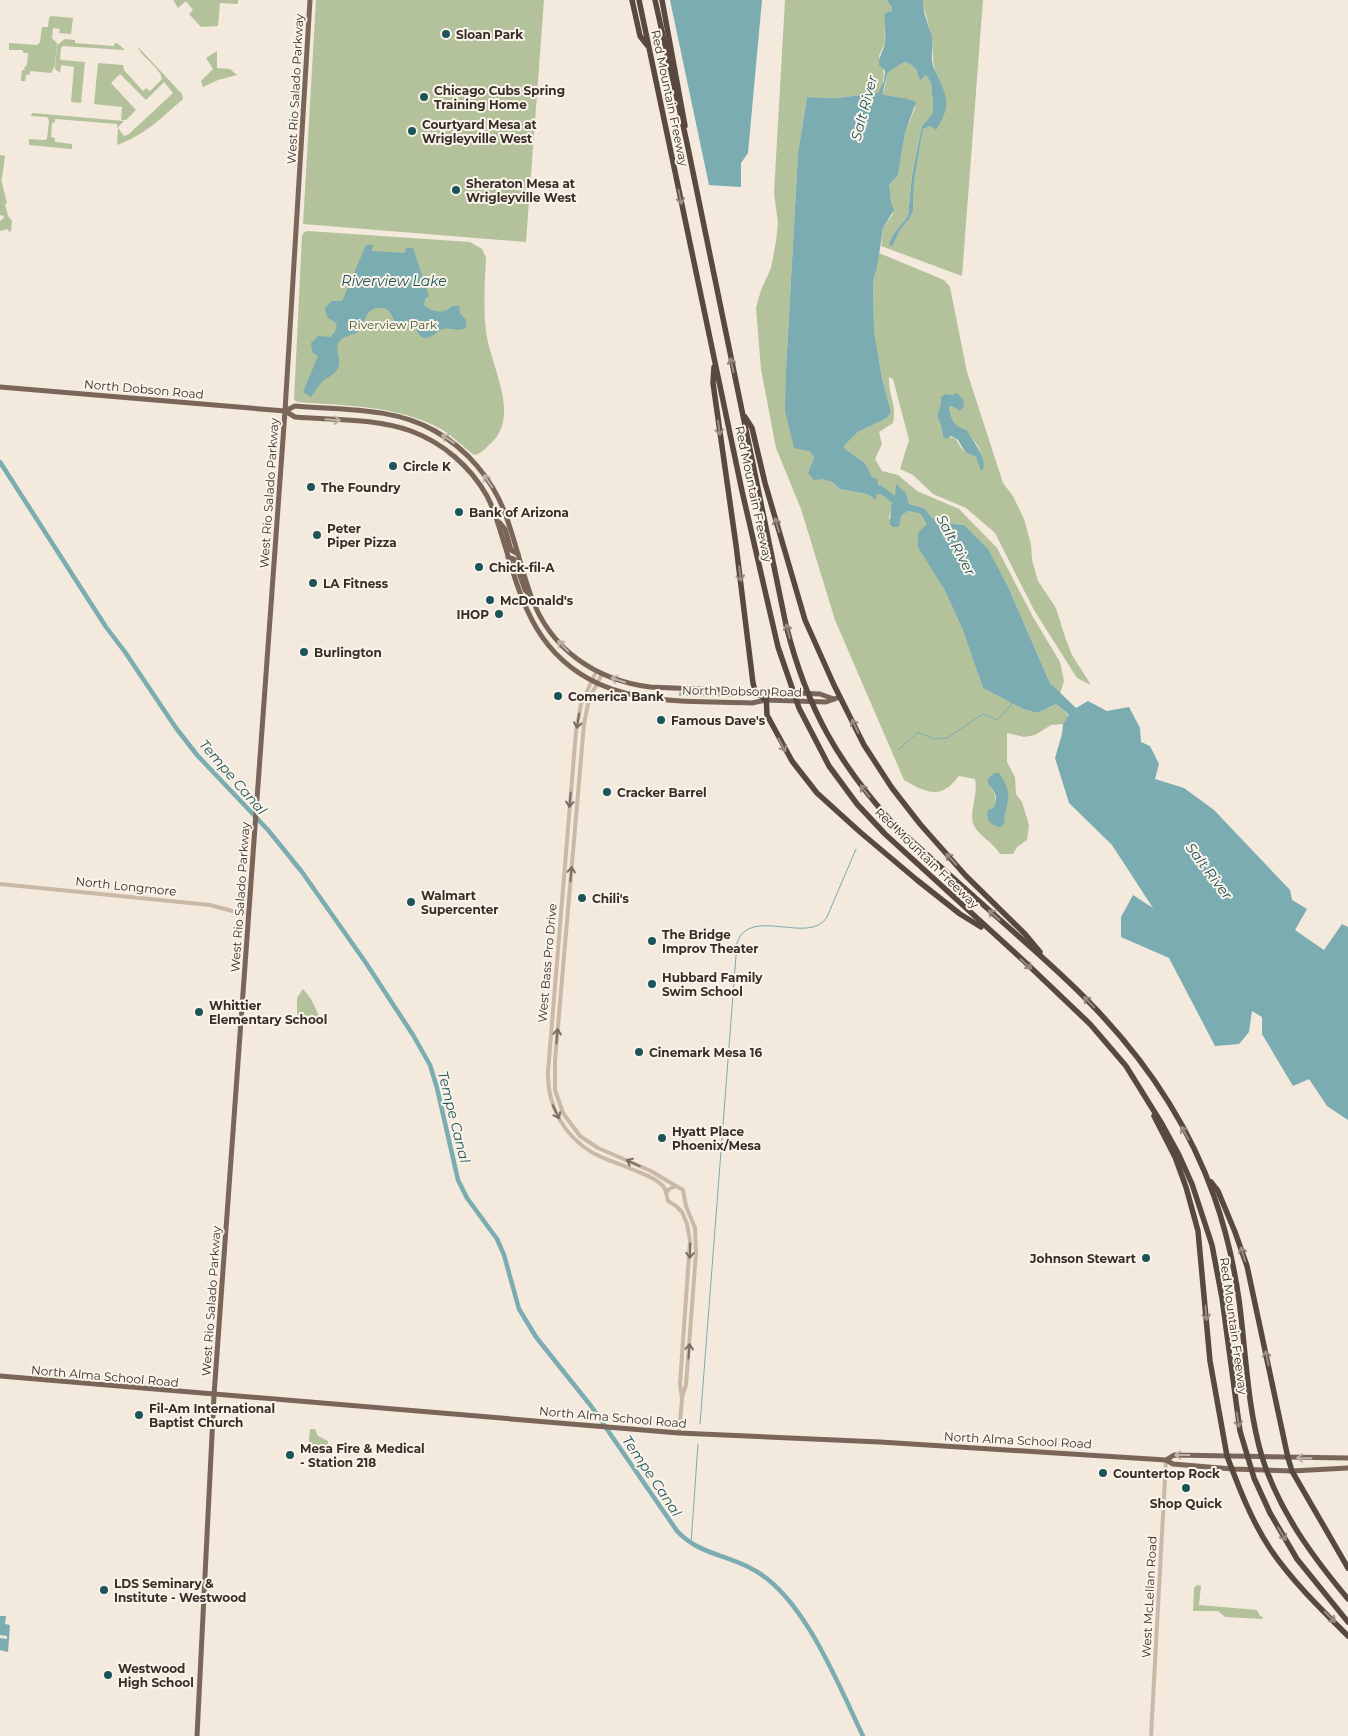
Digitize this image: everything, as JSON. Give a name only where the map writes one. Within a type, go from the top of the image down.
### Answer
[{"type":"highway","points":[[632,0],[640,36],[648,47]]},
{"type":"highway","name":"Red Mountain Freeway","points":[[639,0],[740,482],[778,647],[787,677],[805,721],[829,766],[857,804],[885,834],[1090,1024],[1126,1066],[1141,1089],[1180,1156],[1204,1218],[1219,1275],[1242,1440],[1259,1491],[1298,1559],[1348,1622]]},
{"type":"highway","name":"Red Mountain Freeway","points":[[655,0],[687,143],[786,625],[801,678],[821,724],[845,764],[864,790],[896,827],[1057,971],[1090,1003],[1138,1058],[1178,1118],[1207,1176],[1223,1223],[1234,1268],[1248,1382],[1262,1454],[1275,1490],[1298,1534],[1348,1599]]},
{"type":"highway","points":[[662,0],[684,114],[687,143]]},
{"type":"highway","points":[[715,362],[713,383],[755,691],[766,700]]},
{"type":"highway","points":[[742,413],[752,428],[765,483],[802,610],[837,698],[868,752],[892,788],[920,824],[984,894],[1025,934],[1057,971]]},
{"type":"highway","points":[[766,692],[767,715],[784,748],[803,778],[817,793],[868,839],[960,914],[990,931]]},
{"type":"highway","points":[[1141,1089],[1175,1157],[1194,1215],[1200,1244],[1210,1361],[1227,1456],[1255,1521],[1271,1550],[1307,1595],[1348,1636]]},
{"type":"highway","points":[[1207,1176],[1218,1191],[1241,1248],[1250,1280],[1292,1471],[1348,1568]]},
{"type":"main road","name":"West Rio Salado Parkway","points":[[196,1736],[214,1395],[286,411],[310,0]]},
{"type":"main road","name":"North Dobson Road","points":[[0,387],[286,411],[295,417],[388,425],[410,431],[442,447],[471,474],[487,496],[498,520],[508,557],[528,614],[540,634],[562,660],[625,693],[650,698],[752,703],[766,700],[826,702],[837,698]]},
{"type":"main road","name":"North Dobson Road","points":[[286,411],[295,406],[380,413],[414,421],[452,441],[466,454],[495,492],[504,512],[531,596],[543,620],[555,638],[597,677],[653,688],[820,694],[837,698]]},
{"type":"main road","points":[[498,520],[505,529],[512,550],[518,554]]},
{"type":"main road","points":[[508,557],[514,560],[525,590],[531,596]]},
{"type":"main road","name":"North Alma School Road","points":[[0,1376],[679,1433],[841,1440],[1166,1460],[1173,1464],[1232,1469],[1292,1471],[1348,1468]]},
{"type":"main road","name":"North Alma School Road","points":[[1166,1460],[1174,1455],[1348,1458]]},
{"type":"street","name":"West Bass Pro Drive","points":[[597,677],[588,706],[583,736],[554,1074],[555,1087],[558,1102],[563,1113],[580,1136],[598,1148],[657,1174],[684,1190],[685,1199],[695,1228],[696,1253],[686,1385],[682,1399],[679,1433]]},
{"type":"street","name":"West Bass Pro Drive","points":[[597,677],[581,704],[576,731],[548,1089],[557,1117],[571,1136],[596,1154],[656,1181],[664,1188],[668,1201],[676,1206],[685,1219],[690,1241],[680,1384],[682,1399]]},
{"type":"street","name":"North Longmore","points":[[0,884],[203,904],[236,912],[249,913]]},
{"type":"street","points":[[666,1193],[669,1189],[676,1186]]},
{"type":"street","points":[[676,1206],[685,1199]]},
{"type":"street","name":"West McLellan Road","points":[[1151,1736],[1166,1460]]},
{"type":"green space","points":[[173,0],[238,0],[238,4],[220,3],[218,26],[201,27],[189,14],[193,10],[186,1],[178,8]]},
{"type":"green space","name":"Chicago Cubs Spring Training Home","points":[[316,0],[544,0],[526,242],[303,224]]},
{"type":"green space","points":[[785,0],[887,0],[892,6],[892,11],[884,20],[885,42],[879,56],[884,79],[878,93],[836,98],[807,97],[798,153],[786,370],[809,451],[814,457],[808,473],[832,482],[840,489],[867,494],[876,500],[877,494],[888,493],[872,478],[865,463],[845,449],[844,446],[858,432],[887,418],[891,412],[882,378],[874,330],[873,281],[879,253],[944,280],[950,287],[967,372],[1003,483],[1013,496],[1024,519],[1038,581],[1056,608],[1072,655],[1091,685],[1077,678],[1034,610],[995,533],[966,508],[933,494],[913,475],[900,469],[909,440],[893,379],[889,377],[894,416],[893,423],[879,432],[882,444],[875,459],[882,471],[898,475],[917,491],[959,509],[997,548],[1033,617],[1060,662],[1064,681],[1060,694],[1050,683],[1009,589],[964,525],[936,522],[924,508],[909,504],[906,493],[895,500],[889,519],[901,516],[908,511],[920,512],[927,524],[944,589],[962,628],[983,688],[1023,709],[1037,713],[1056,704],[1069,716],[1063,724],[1051,725],[1035,735],[1024,737],[1007,733],[1007,762],[1015,777],[1016,794],[1022,802],[1029,825],[1027,840],[1017,847],[1013,854],[1000,854],[973,824],[972,812],[976,786],[975,779],[959,776],[949,787],[936,792],[914,786],[904,780],[835,620],[801,509],[776,448],[761,369],[756,308],[761,290],[771,268],[776,241],[778,223],[774,193]],"holes":[[[941,404],[964,407],[960,411],[951,406],[949,408],[954,423],[967,430],[979,448],[983,459],[981,469],[977,457],[965,452],[955,439],[943,437],[937,415]],[[989,786],[1008,802],[1004,811],[1005,822],[988,810],[994,807],[995,801],[995,796]]]},
{"type":"green space","points":[[923,0],[983,0],[962,276],[881,246],[883,228],[893,214],[889,185],[898,175],[905,133],[915,108],[912,100],[894,98],[882,94],[888,72],[907,62],[916,69],[920,81],[926,75],[931,83],[933,105],[932,114],[922,126],[912,174],[908,216],[893,235],[893,245],[900,230],[913,211],[914,182],[923,129],[930,126],[935,129],[935,69],[932,38]]},
{"type":"green space","points":[[51,16],[73,18],[71,34],[59,33],[60,29],[53,28],[52,38],[57,43],[55,66],[51,73],[30,71],[30,74],[26,75],[25,81],[21,81],[22,70],[25,70],[24,68],[27,65],[28,53],[24,53],[22,50],[9,50],[9,43],[37,45],[40,42],[42,27],[48,27]]},
{"type":"green space","points":[[65,39],[75,40],[75,43],[114,46],[117,43],[125,50],[63,46],[61,48],[61,60],[85,62],[81,103],[71,102],[74,67],[61,65],[60,73],[55,69],[57,45]]},
{"type":"green space","points":[[138,47],[182,94],[183,99],[145,131],[117,145],[118,128],[124,136],[129,134],[173,93],[164,82],[146,100],[120,74],[111,83],[136,110],[126,120],[121,120],[122,107],[94,104],[98,63],[123,65],[124,70],[143,91],[146,88],[150,91],[162,79],[158,71]]},
{"type":"green space","points":[[217,51],[217,68],[230,69],[237,75],[218,80],[203,87],[201,81],[213,69],[206,58]]},
{"type":"green space","points":[[32,113],[124,121],[117,128],[117,124],[55,119],[55,122],[52,123],[51,137],[55,138],[55,142],[72,144],[72,149],[29,145],[29,139],[47,139],[49,121],[47,117],[31,116]]},
{"type":"green space","points":[[0,155],[5,156],[1,179],[8,216],[12,221],[11,231],[9,232],[8,229],[0,231],[0,221],[4,216],[0,215]]},
{"type":"green space","name":"Riverview Park","points":[[304,232],[470,242],[482,249],[486,257],[484,303],[486,331],[502,390],[504,405],[499,433],[483,451],[474,455],[441,429],[407,415],[371,408],[298,402],[294,400],[302,236]]},
{"type":"green space","points":[[679,692],[746,694],[748,697],[679,696]]},
{"type":"green space","points":[[303,989],[311,999],[321,1020],[301,1025],[297,1020],[297,998]]},
{"type":"green space","points":[[310,1429],[315,1429],[318,1436],[328,1441],[328,1451],[308,1450]]},
{"type":"green space","points":[[1197,1585],[1201,1586],[1199,1605],[1257,1610],[1260,1616],[1263,1617],[1262,1619],[1225,1617],[1218,1611],[1193,1611],[1194,1588]]},
{"type":"water","points":[[670,0],[762,0],[748,153],[741,163],[741,187],[709,185]]},
{"type":"water","points":[[887,0],[923,0],[924,12],[932,36],[932,63],[945,93],[946,105],[943,117],[936,130],[930,126],[923,129],[914,182],[913,211],[891,246],[889,244],[893,235],[908,216],[912,175],[922,126],[932,114],[933,105],[931,83],[926,75],[920,81],[916,69],[907,62],[888,72],[882,94],[916,102],[905,133],[898,175],[889,185],[894,210],[883,228],[877,268],[873,281],[874,330],[882,378],[891,412],[887,418],[858,432],[844,446],[845,449],[865,463],[872,477],[877,479],[878,484],[888,494],[877,494],[876,500],[867,494],[840,489],[832,482],[823,479],[814,480],[808,473],[814,457],[809,451],[794,448],[785,411],[798,153],[807,97],[836,98],[878,93],[884,81],[885,71],[879,65],[885,42],[885,13],[892,11],[892,7]]},
{"type":"water","name":"Riverview Lake","points":[[366,245],[373,245],[372,251],[405,253],[406,248],[413,248],[429,296],[425,299],[424,305],[438,312],[449,309],[452,306],[459,306],[460,313],[466,320],[466,327],[461,330],[443,329],[425,338],[421,336],[413,325],[401,325],[395,322],[387,309],[374,309],[366,316],[360,330],[340,341],[337,347],[339,366],[337,370],[323,381],[311,397],[303,392],[318,356],[312,352],[311,343],[318,336],[330,337],[335,332],[337,324],[327,317],[325,308],[332,301],[342,301]]},
{"type":"water","points":[[957,393],[963,399],[964,407],[960,411],[951,406],[949,408],[954,423],[967,430],[979,449],[983,459],[983,470],[981,470],[976,457],[965,452],[958,440],[951,436],[946,439],[943,437],[937,415],[941,404],[941,397],[945,394],[952,395]]},
{"type":"water","points":[[896,484],[906,493],[909,504],[924,508],[936,522],[964,525],[988,549],[1009,589],[1050,683],[1076,708],[1088,701],[1107,711],[1129,707],[1140,728],[1141,742],[1150,746],[1159,764],[1155,779],[1184,788],[1214,810],[1290,890],[1292,900],[1307,909],[1295,930],[1324,950],[1342,924],[1348,927],[1348,1120],[1327,1106],[1309,1079],[1293,1086],[1262,1034],[1262,1017],[1252,1011],[1249,1032],[1239,1044],[1215,1046],[1169,958],[1121,937],[1121,917],[1133,895],[1153,908],[1112,845],[1069,803],[1055,758],[1063,724],[1069,715],[1056,704],[1037,713],[1023,709],[983,688],[962,628],[944,589],[918,547],[918,533],[927,524],[920,513],[908,511],[901,516],[899,527],[893,527],[890,524],[891,506],[895,498]]},
{"type":"water","points":[[995,773],[999,773],[1001,776],[1008,794],[1005,822],[1001,827],[992,824],[987,817],[988,810],[994,807],[996,799],[988,783],[989,778]]},
{"type":"water","points":[[0,1616],[6,1616],[5,1624],[10,1625],[8,1652],[0,1650],[0,1638],[7,1639],[7,1636],[0,1635]]},
{"type":"waterway","name":"Tempe Canal","points":[[0,462],[106,627],[176,728],[197,755],[268,830],[302,872],[366,963],[413,1035],[430,1065],[458,1180],[467,1198],[497,1239],[504,1255],[519,1309],[536,1337],[591,1406],[677,1531],[694,1545],[754,1570],[772,1583],[789,1600],[818,1644],[863,1736]]},
{"type":"waterway","name":"Salt River","points":[[880,489],[901,505]]},
{"type":"waterway","points":[[898,750],[918,732],[934,739],[947,738],[983,714],[997,720],[1013,703]]},
{"type":"waterway","points":[[700,1424],[737,943],[744,932],[754,927],[807,928],[819,925],[827,917],[856,849]]},
{"type":"waterway","points":[[691,1544],[698,1444]]},
{"type":"place","name":"Sloan Park","points":[[446,34]]},
{"type":"place","name":"Chicago Cubs Spring Training Home","points":[[424,97]]},
{"type":"place","name":"Courtyard Mesa at Wrigleyville West","points":[[412,131]]},
{"type":"place","name":"Sheraton Mesa at Wrigleyville West","points":[[456,190]]},
{"type":"place","name":"Circle K","points":[[393,466]]},
{"type":"place","name":"The Foundry","points":[[311,487]]},
{"type":"place","name":"Bank of Arizona","points":[[459,512]]},
{"type":"place","name":"Peter Piper Pizza","points":[[317,535]]},
{"type":"place","name":"Chick-fil-A","points":[[479,567]]},
{"type":"place","name":"LA Fitness","points":[[313,583]]},
{"type":"place","name":"McDonald's","points":[[490,600]]},
{"type":"place","name":"IHOP","points":[[499,614]]},
{"type":"place","name":"Burlington","points":[[304,652]]},
{"type":"place","name":"Comerica Bank","points":[[558,696]]},
{"type":"place","name":"Famous Dave's","points":[[661,720]]},
{"type":"place","name":"Cracker Barrel","points":[[607,792]]},
{"type":"place","name":"Chili's","points":[[582,898]]},
{"type":"place","name":"Walmart Supercenter","points":[[411,902]]},
{"type":"place","name":"The Bridge Improv Theater","points":[[652,941]]},
{"type":"place","name":"Hubbard Family Swim School","points":[[652,984]]},
{"type":"place","name":"Whittier Elementary School","points":[[199,1012]]},
{"type":"place","name":"Cinemark Mesa 16","points":[[639,1052]]},
{"type":"place","name":"Hyatt Place Phoenix/Mesa","points":[[662,1138]]},
{"type":"place","name":"Johnson Stewart","points":[[1146,1258]]},
{"type":"place","name":"Fil-Am International Baptist Church","points":[[139,1415]]},
{"type":"place","name":"Mesa Fire & Medical - Station 218","points":[[290,1455]]},
{"type":"place","name":"Countertop Rock","points":[[1103,1473]]},
{"type":"place","name":"Shop Quick","points":[[1186,1488]]},
{"type":"place","name":"LDS Seminary & Institute - Westwood","points":[[104,1590]]},
{"type":"place","name":"Westwood High School","points":[[108,1675]]}]
